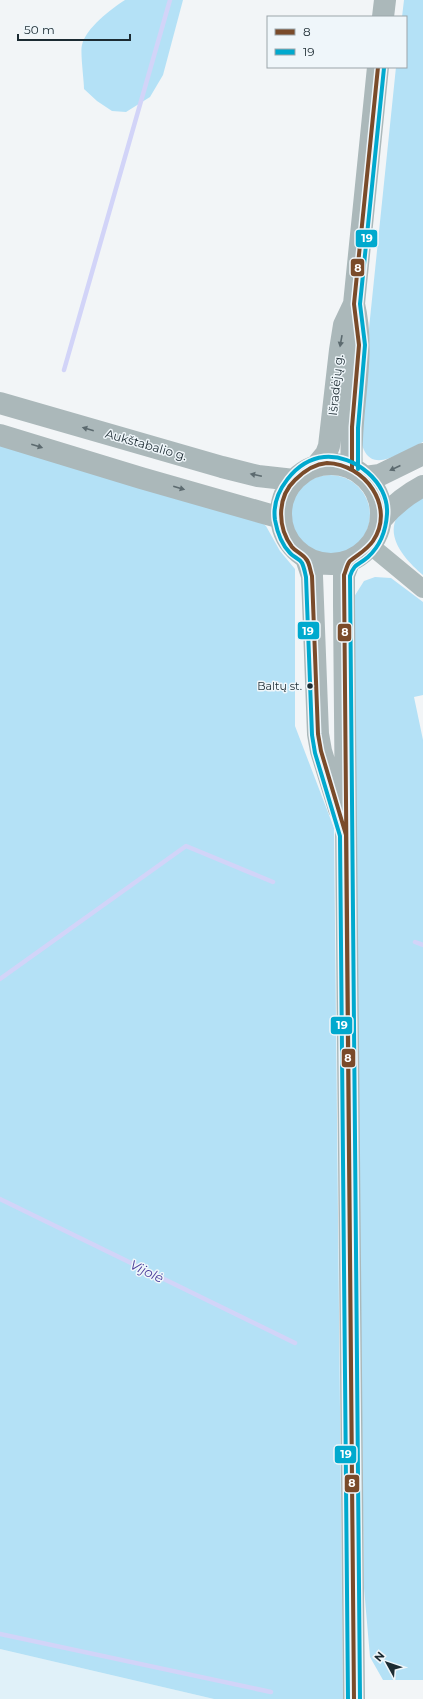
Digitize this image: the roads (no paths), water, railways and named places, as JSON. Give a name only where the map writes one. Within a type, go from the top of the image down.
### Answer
[{"type":"main road","points":[[383,16],[385,0]]},
{"type":"main road","name":"Išradėjų g.","points":[[359,473],[352,437],[355,415],[359,344],[358,323],[354,304],[378,68]]},
{"type":"main road","name":"Išradėjų g.","points":[[317,465],[326,454],[329,446],[344,325],[354,304]]},
{"type":"main road","name":"Aukštabalio g.","points":[[0,403],[222,467],[258,476],[294,480]]},
{"type":"main road","points":[[0,435],[141,478],[281,518]]},
{"type":"main road","points":[[359,473],[375,490],[381,505],[381,520],[378,534],[371,546],[357,558],[348,562],[334,565],[320,564],[306,558],[293,548],[284,534],[281,518],[282,504],[286,491],[294,480],[307,470],[317,465],[330,463],[359,473],[380,475],[423,454]]},
{"type":"main road","points":[[381,520],[393,506],[410,493],[423,486]]},
{"type":"main road","points":[[306,558],[312,576],[318,734],[321,751],[346,835]]},
{"type":"main road","points":[[348,562],[344,575],[344,605],[354,1699]]},
{"type":"street","points":[[371,546],[423,590]]},
{"type":"waterway","points":[[64,370],[170,0]]},
{"type":"waterway","points":[[0,979],[186,846],[273,882]]},
{"type":"waterway","points":[[415,942],[423,945]]},
{"type":"waterway","name":"Vijolė","points":[[0,1199],[295,1343]]},
{"type":"waterway","points":[[0,1634],[271,1692]]},
{"type":"place","name":"Baltų st.","points":[[310,686]]}]
